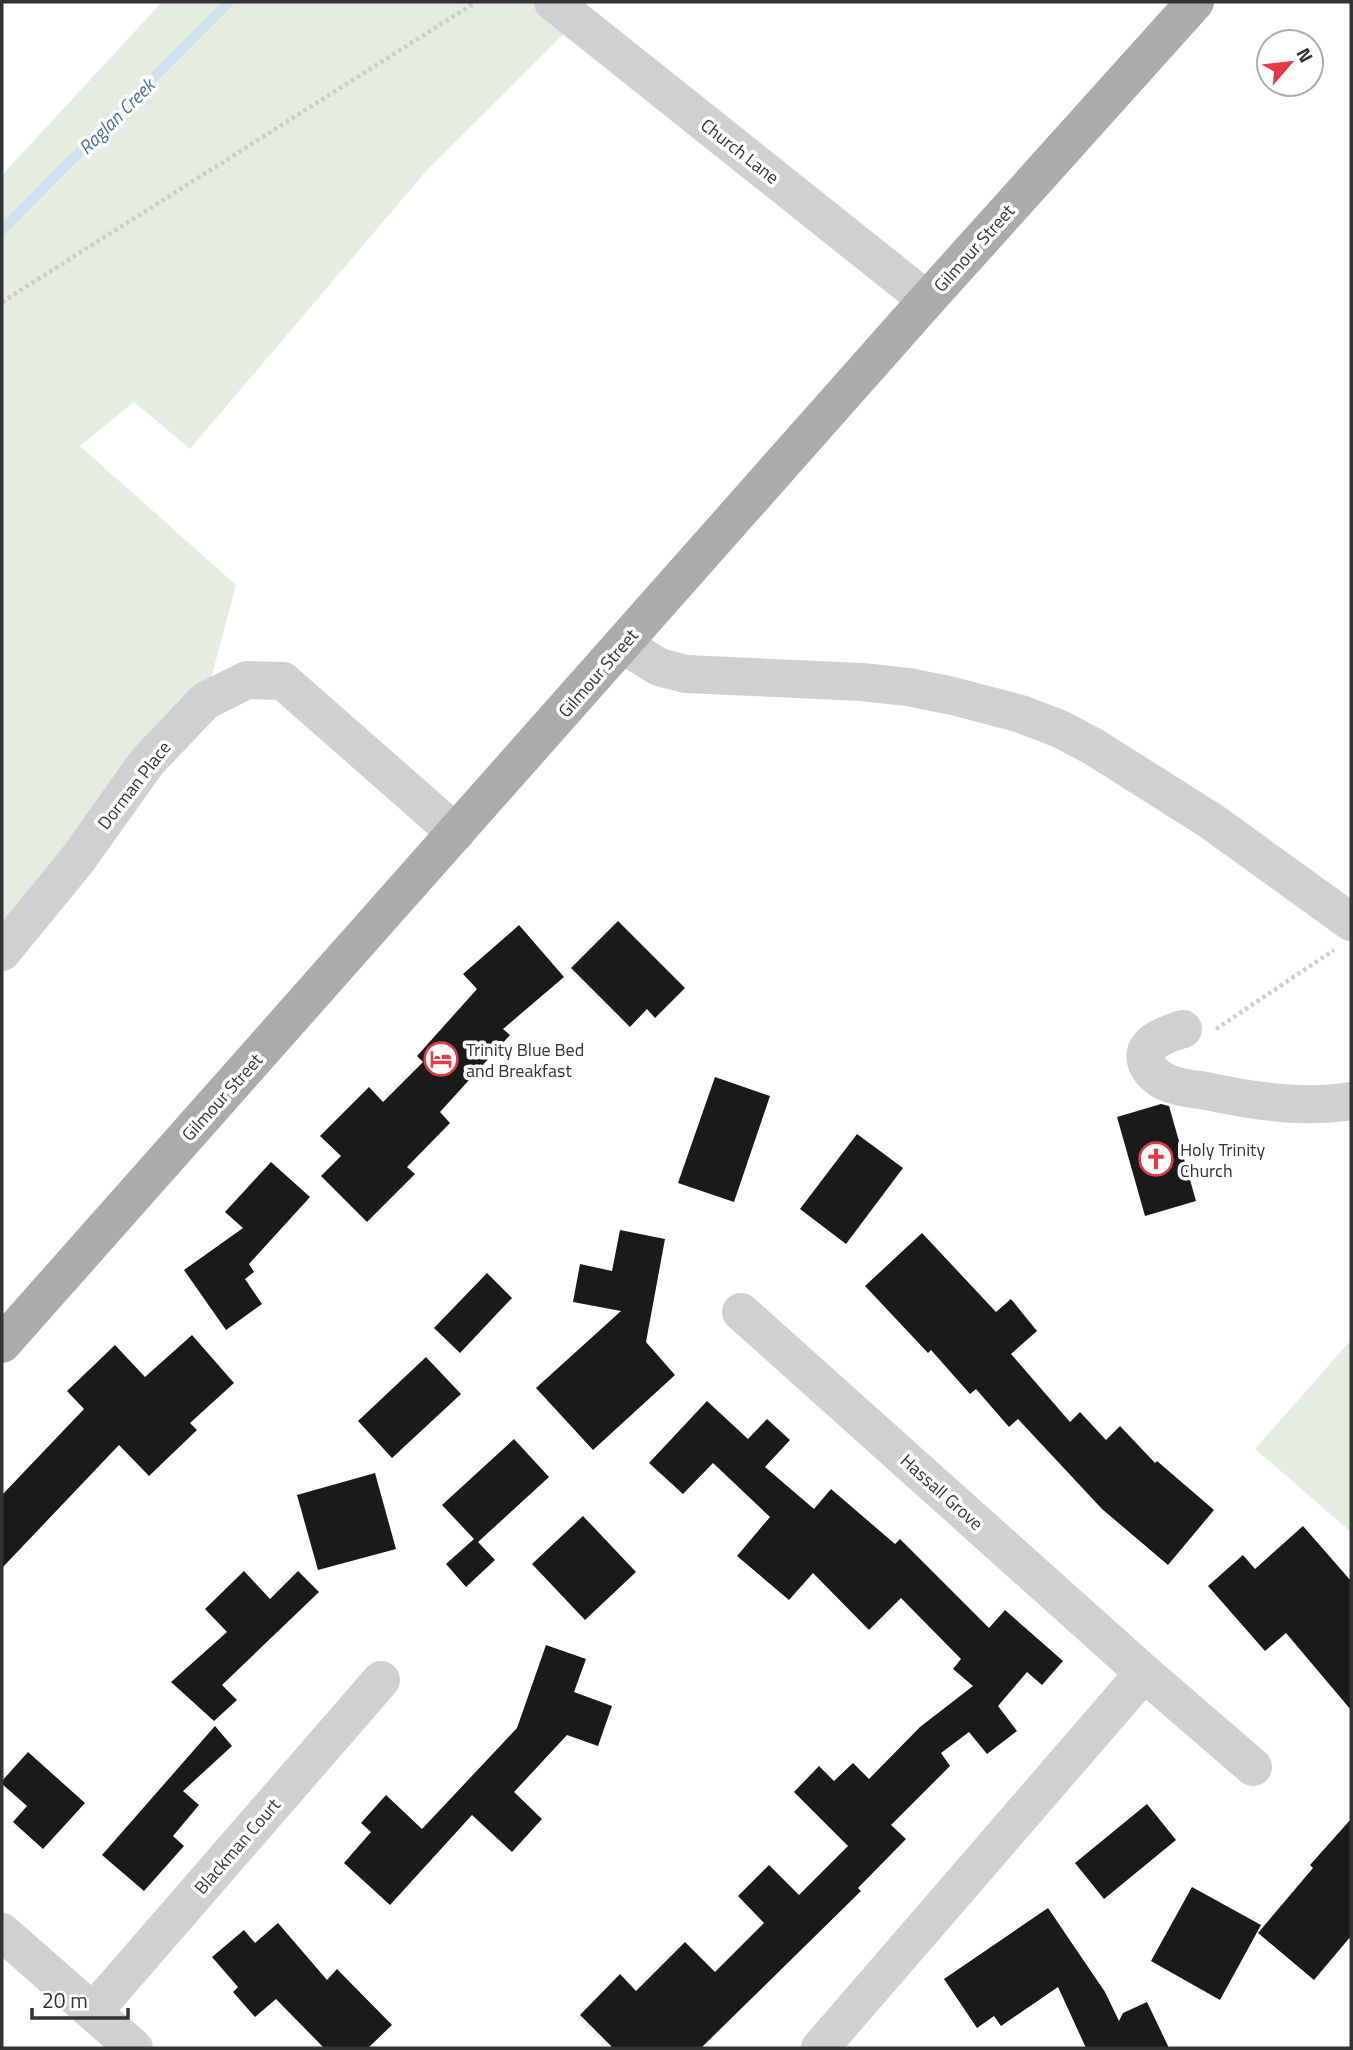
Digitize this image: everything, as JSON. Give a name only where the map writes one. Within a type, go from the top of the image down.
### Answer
[{"type":"main road","name":"Gilmour Street","points":[[2,1344],[927,300],[1195,2]]},
{"type":"street","name":"Church Lane","points":[[552,2],[927,300]]},
{"type":"street","points":[[623,645],[659,667],[686,674],[862,682],[908,687],[1021,714],[1060,729],[1106,754],[1211,821],[1347,933]]},
{"type":"street","name":"Dorman Place","points":[[2,952],[78,859],[147,762],[205,701],[247,680],[283,681],[456,833]]},
{"type":"street","points":[[1196,1032],[1157,1039],[1135,1048],[1152,1073],[1168,1083],[1267,1102],[1311,1104],[1351,1101]]},
{"type":"street","name":"Hassall Grove","points":[[741,1312],[1252,1767]]},
{"type":"street","points":[[837,2042],[1144,1673]]},
{"type":"street","name":"Blackman Court","points":[[93,2012],[381,1680]]},
{"type":"street","points":[[2,1932],[134,2048]]},
{"type":"path","points":[[2,302],[476,2]]},
{"type":"path","points":[[1196,1032],[1347,933]]},
{"type":"shaded area","points":[[162,2],[553,2],[576,22],[427,170],[190,449],[134,402],[80,446],[236,585],[205,701],[2,952],[2,175]]},
{"type":"shaded area","points":[[1351,1340],[1351,1532],[1255,1449]]},
{"type":"building","points":[[618,921],[685,988],[655,1018],[647,1009],[630,1027],[571,968]]},
{"type":"building","points":[[519,925],[564,977],[503,1029],[510,1035],[440,1112],[450,1123],[407,1167],[415,1174],[367,1222],[321,1176],[341,1156],[320,1136],[369,1087],[383,1102],[423,1062],[417,1056],[477,989],[463,974]]},
{"type":"building","points":[[715,1077],[770,1096],[734,1202],[678,1183]]},
{"type":"building","name":"Holy Trinity Church","points":[[1161,1104],[1169,1106],[1196,1201],[1145,1216],[1117,1117]]},
{"type":"building","points":[[857,1134],[903,1168],[846,1244],[800,1209]]},
{"type":"building","points":[[271,1162],[310,1197],[249,1264],[254,1272],[245,1279],[262,1304],[226,1330],[184,1270],[243,1228],[225,1212]]},
{"type":"building","points":[[620,1230],[665,1239],[646,1342],[675,1375],[593,1450],[536,1388],[621,1311],[573,1302],[580,1264],[612,1271]]},
{"type":"building","points":[[922,1233],[996,1312],[1011,1299],[1037,1331],[1011,1354],[1070,1422],[1080,1412],[1106,1440],[1120,1426],[1155,1463],[1157,1461],[1214,1510],[1168,1565],[1102,1509],[1018,1419],[1009,1427],[976,1389],[970,1394],[931,1350],[928,1353],[865,1286]]},
{"type":"building","points":[[487,1273],[512,1298],[460,1353],[434,1328]]},
{"type":"building","points":[[192,1335],[234,1383],[190,1423],[197,1430],[149,1476],[119,1445],[2,1568],[2,1495],[84,1409],[67,1391],[115,1345],[145,1377]]},
{"type":"building","points":[[426,1357],[461,1394],[392,1458],[358,1421]]},
{"type":"building","points":[[707,1401],[748,1439],[767,1419],[790,1440],[765,1467],[814,1509],[831,1489],[895,1544],[900,1539],[989,1628],[1005,1610],[1063,1661],[1042,1685],[1027,1672],[998,1706],[1017,1731],[987,1754],[969,1732],[941,1753],[950,1766],[891,1825],[906,1839],[858,1888],[861,1891],[701,2048],[613,2048],[580,2015],[620,1974],[636,1991],[685,1942],[715,1972],[764,1923],[738,1896],[769,1865],[799,1895],[848,1846],[794,1792],[819,1766],[834,1781],[853,1763],[869,1779],[920,1727],[973,1686],[953,1669],[961,1659],[901,1598],[869,1630],[813,1573],[789,1600],[737,1556],[770,1517],[713,1463],[683,1494],[649,1463]]},
{"type":"building","points":[[514,1439],[549,1477],[478,1542],[495,1560],[466,1587],[446,1564],[474,1539],[442,1505]]},
{"type":"building","points":[[375,1473],[396,1549],[318,1570],[297,1495]]},
{"type":"building","points":[[583,1516],[636,1572],[585,1620],[532,1564]]},
{"type":"building","points":[[1303,1526],[1351,1581],[1351,1710],[1286,1633],[1265,1651],[1208,1586],[1243,1555],[1255,1569]]},
{"type":"building","points":[[244,1571],[270,1599],[298,1571],[319,1592],[222,1685],[237,1700],[214,1721],[171,1682],[227,1632],[205,1609]]},
{"type":"building","points":[[546,1645],[586,1659],[574,1692],[612,1706],[598,1746],[567,1735],[514,1792],[542,1819],[512,1852],[472,1815],[390,1905],[344,1863],[371,1832],[361,1823],[386,1795],[422,1829],[517,1728]]},
{"type":"building","points":[[215,1726],[232,1746],[183,1791],[199,1805],[173,1836],[184,1846],[144,1891],[102,1855]]},
{"type":"building","points":[[28,1752],[85,1803],[43,1849],[13,1822],[27,1806],[2,1784]]},
{"type":"building","points":[[1147,1804],[1176,1840],[1104,1899],[1075,1863]]},
{"type":"building","points":[[1351,1819],[1351,1936],[1314,1980],[1258,1933],[1313,1868],[1310,1865]]},
{"type":"building","points":[[1192,1887],[1261,1925],[1220,2000],[1151,1961]]},
{"type":"building","points":[[1048,1908],[1105,1992],[1119,2021],[1123,2013],[1147,2002],[1169,2048],[1086,2048],[1058,1987],[1001,2026],[994,2016],[977,2028],[944,1979]]},
{"type":"building","points":[[278,1923],[327,1980],[337,1969],[392,2025],[368,2048],[324,2048],[276,1999],[255,2017],[233,1992],[238,1987],[212,1957],[244,1930],[255,1943]]},
{"type":"waterway","name":"Raglan Creek","points":[[2,230],[229,2]]},
{"type":"place","name":"Trinity Blue Bed and Breakfast","points":[[441,1059]]},
{"type":"place","name":"Holy Trinity Church","points":[[1156,1159]]}]
